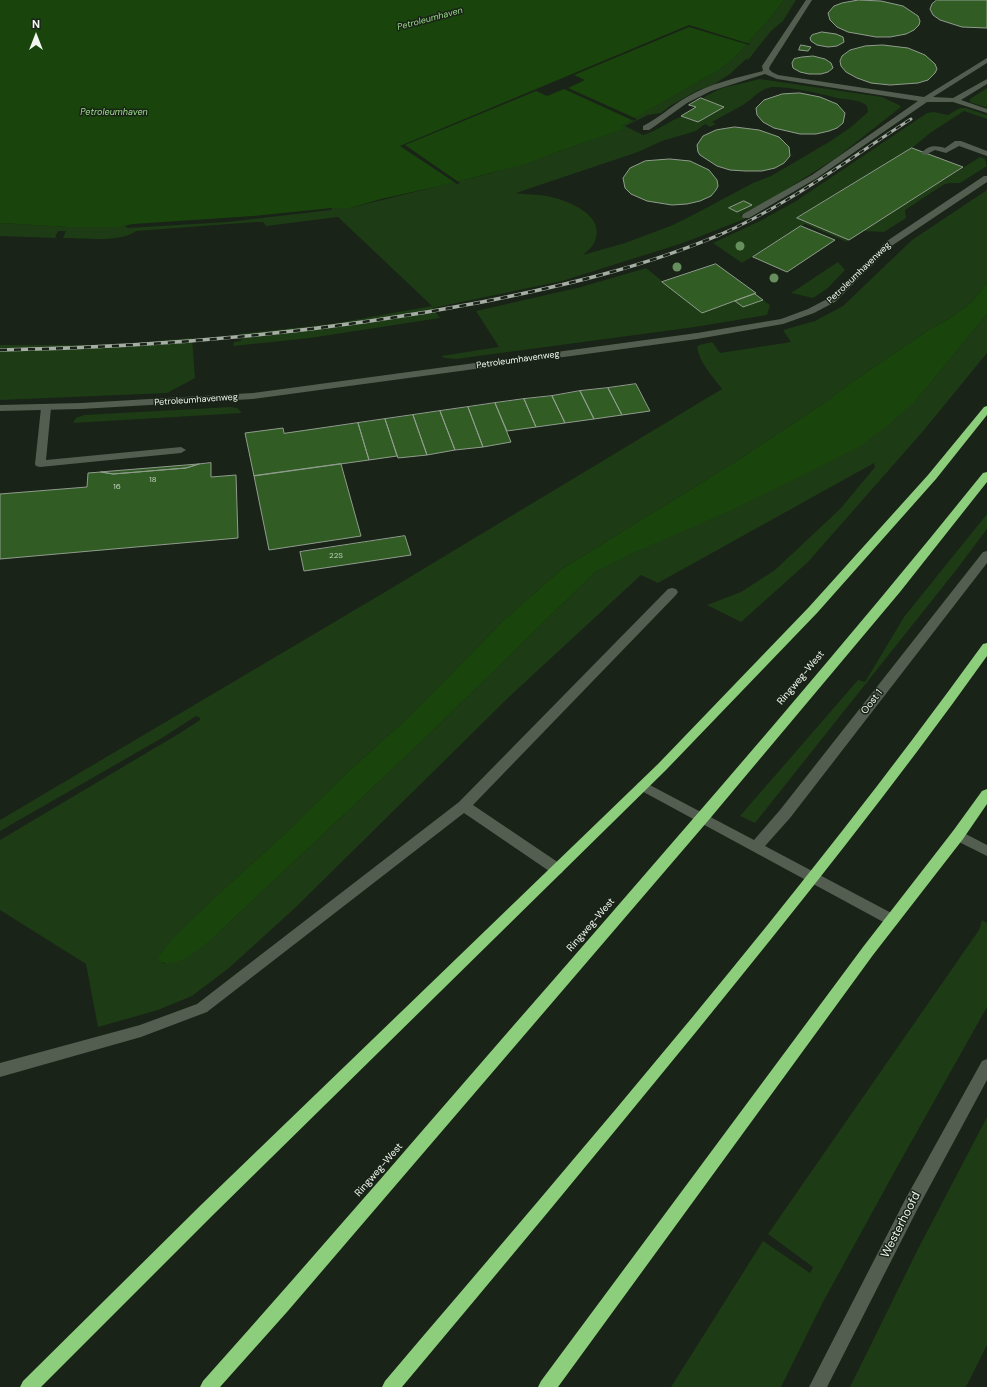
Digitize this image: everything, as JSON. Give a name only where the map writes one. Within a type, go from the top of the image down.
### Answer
[{"type":"highway","points":[[29,1387],[208,1209],[642,786],[813,610],[932,477],[987,409]]},
{"type":"highway","name":"Ringweg-West","points":[[208,1387],[281,1306],[702,818],[896,589],[987,475]]},
{"type":"highway","points":[[391,1387],[536,1217],[755,949],[937,717],[987,647]]},
{"type":"highway","points":[[547,1387],[892,920],[958,835],[987,794]]},
{"type":"street","points":[[766,72],[766,66],[809,0]]},
{"type":"street","points":[[746,216],[773,203],[830,167],[924,100],[987,60]]},
{"type":"street","points":[[646,128],[661,120],[682,102],[698,94],[766,72],[777,77],[924,100],[954,100],[987,111]]},
{"type":"street","points":[[954,100],[964,96],[987,81]]},
{"type":"street","points":[[925,153],[934,147],[946,151],[958,143],[987,154]]},
{"type":"street","name":"Petroleumhavenweg","points":[[0,408],[46,408],[253,396],[697,336],[783,321],[805,314],[832,300],[890,242],[987,178]]},
{"type":"street","points":[[46,408],[40,464],[181,450]]},
{"type":"street","name":"Oost 1","points":[[756,847],[789,808],[987,555]]},
{"type":"street","points":[[0,1070],[141,1031],[202,1008],[464,806],[672,592]]},
{"type":"street","points":[[642,786],[892,920]]},
{"type":"street","points":[[464,806],[557,869]]},
{"type":"street","points":[[958,835],[987,851]]},
{"type":"street","name":"Westerhoofd","points":[[818,1387],[912,1203],[987,1066]]},
{"type":"shaded area","points":[[784,0],[796,0],[783,21],[771,31],[748,60],[746,59],[730,74],[713,85],[698,90],[661,113],[648,115],[625,126],[643,135],[683,116],[698,122],[724,107],[705,99],[704,97],[722,88],[760,79],[882,97],[901,107],[836,158],[773,198],[740,215],[747,218],[683,243],[562,281],[433,308],[440,318],[310,338],[233,346],[234,342],[241,341],[242,337],[238,338],[238,334],[332,324],[432,306],[338,217],[266,226],[263,222],[256,222],[136,231],[129,235],[111,238],[63,238],[66,231],[58,231],[55,238],[0,236],[0,223],[68,227],[126,226],[127,228],[227,222],[331,210],[332,208],[350,208],[491,173],[561,151],[623,128],[619,126],[719,70],[735,57]],"holes":[[[780,87],[857,101],[867,106],[868,112],[851,127],[829,142],[771,176],[753,183],[673,225],[625,243],[583,255],[594,243],[597,231],[595,223],[590,216],[573,205],[555,198],[543,195],[516,193],[638,152],[662,141],[696,131],[705,124],[710,127],[716,124],[712,122],[743,105],[756,94],[767,88]]]},
{"type":"shaded area","points":[[987,88],[987,108],[970,102],[970,99]]},
{"type":"shaded area","points":[[960,108],[966,108],[987,115],[987,119],[964,111],[930,133],[912,148],[797,217],[849,240],[847,242],[805,224],[742,263],[713,243],[762,220],[796,201],[927,113],[934,112],[948,115]]},
{"type":"shaded area","points":[[980,157],[985,159],[987,166],[960,183],[949,183],[943,185],[905,210],[906,218],[884,232],[863,231]]},
{"type":"shaded area","points":[[987,190],[987,283],[972,302],[952,317],[927,331],[823,404],[732,464],[562,569],[502,622],[411,715],[224,889],[160,954],[163,964],[218,933],[422,741],[595,572],[637,551],[917,399],[987,314],[987,353],[924,430],[808,562],[741,622],[707,605],[741,592],[775,570],[841,508],[875,467],[874,463],[658,583],[641,575],[510,696],[296,907],[229,968],[192,996],[158,1010],[98,1027],[86,964],[0,910],[0,840],[180,733],[200,720],[200,718],[196,716],[162,738],[0,831],[0,820],[385,592],[722,389],[700,358],[697,347],[699,345],[712,342],[720,353],[791,342],[783,330],[815,321],[843,306],[912,240]]},
{"type":"shaded area","points":[[838,262],[845,270],[828,288],[813,298],[791,293]]},
{"type":"shaded area","points":[[646,268],[702,313],[735,301],[743,307],[763,300],[770,305],[767,315],[695,327],[456,359],[441,356],[499,347],[476,311],[581,287]]},
{"type":"shaded area","points":[[192,338],[195,378],[167,393],[0,400],[0,345],[108,345]]},
{"type":"shaded area","points":[[231,407],[237,408],[242,413],[73,423],[76,418],[84,415]]},
{"type":"shaded area","points":[[987,514],[987,529],[957,569],[755,823],[740,816],[858,680],[865,682],[904,617]]},
{"type":"shaded area","points":[[982,920],[987,923],[987,1007],[823,1302],[781,1387],[671,1387],[763,1241],[810,1273],[813,1267],[768,1234],[979,930]]},
{"type":"shaded area","points":[[987,1117],[987,1345],[966,1387],[850,1387],[918,1249]]},
{"type":"water","name":"Petroleumhaven","points":[[0,0],[784,0],[735,57],[719,70],[620,126],[625,128],[524,164],[350,208],[332,208],[253,216],[133,224],[119,227],[68,227],[0,223]]},
{"type":"water","points":[[987,283],[987,314],[917,399],[888,425],[860,446],[813,470],[727,512],[637,551],[595,572],[422,741],[218,933],[190,956],[173,963],[165,963],[158,960],[160,954],[176,936],[224,889],[411,715],[502,622],[562,569],[732,464],[823,404],[927,331],[952,317],[972,302]]},
{"type":"pier","points":[[689,25],[750,44],[749,45],[689,27],[574,75],[585,80],[568,88],[637,119],[634,121],[564,89],[547,96],[536,91],[405,145],[460,183],[457,184],[400,146]]},
{"type":"building","points":[[859,0],[881,1],[903,6],[918,16],[920,21],[919,25],[914,30],[906,34],[890,37],[876,37],[848,32],[837,27],[830,20],[828,13],[834,6]]},
{"type":"building","points":[[937,0],[987,0],[987,28],[962,27],[940,20],[933,15],[930,9],[932,4]]},
{"type":"building","points":[[822,32],[836,34],[843,37],[844,42],[837,46],[828,47],[817,45],[811,41],[810,38],[812,35]]},
{"type":"building","points":[[801,45],[811,47],[808,51],[799,50]]},
{"type":"building","points":[[883,45],[908,48],[925,55],[935,64],[937,69],[928,80],[918,83],[890,85],[871,83],[857,78],[846,72],[841,66],[840,61],[842,56],[850,50],[865,46]]},
{"type":"building","points":[[813,56],[825,59],[831,63],[833,68],[828,72],[821,74],[800,72],[793,68],[792,63],[794,59]]},
{"type":"building","points":[[800,93],[820,97],[837,104],[845,113],[843,123],[837,128],[829,131],[816,134],[800,134],[774,128],[763,122],[757,115],[756,108],[764,100],[782,94]]},
{"type":"building","points":[[701,98],[724,107],[698,122],[681,116],[696,107],[689,105]]},
{"type":"building","points":[[735,127],[759,130],[779,137],[789,147],[790,156],[784,163],[775,168],[762,171],[745,171],[730,170],[717,166],[700,155],[697,145],[703,136],[716,130]]},
{"type":"building","points":[[912,148],[963,167],[849,240],[797,218]]},
{"type":"building","points":[[670,159],[690,161],[709,170],[717,180],[718,186],[716,190],[711,196],[700,201],[672,205],[647,201],[631,194],[625,188],[623,178],[630,168],[645,161]]},
{"type":"building","points":[[744,201],[752,205],[737,212],[729,208]]},
{"type":"building","points":[[801,226],[835,240],[787,272],[753,257]]},
{"type":"building","points":[[716,264],[756,293],[702,313],[662,282]]},
{"type":"building","points":[[755,294],[763,300],[743,307],[735,301]]},
{"type":"building","points":[[636,384],[650,411],[622,415],[608,388]]},
{"type":"building","points":[[608,388],[622,415],[594,419],[580,391]]},
{"type":"building","points":[[580,391],[594,419],[565,423],[552,396]]},
{"type":"building","points":[[552,396],[565,423],[536,427],[524,399]]},
{"type":"building","points":[[524,399],[536,427],[507,431],[495,403]]},
{"type":"building","points":[[495,403],[511,442],[483,447],[468,407]]},
{"type":"building","points":[[468,407],[483,447],[455,450],[440,411]]},
{"type":"building","points":[[440,411],[455,450],[427,455],[413,415]]},
{"type":"building","points":[[413,415],[427,455],[398,458],[385,419]]},
{"type":"building","points":[[385,419],[397,456],[369,460],[358,423]]},
{"type":"building","points":[[358,423],[369,460],[254,476],[245,433],[283,428],[284,433]]},
{"type":"building","points":[[211,463],[211,477],[236,475],[238,538],[0,559],[0,494],[87,487],[88,473],[101,472],[113,474],[186,468],[199,464]]},
{"type":"building","points":[[199,464],[186,468],[113,474],[101,472]]},
{"type":"building","points":[[341,464],[361,536],[269,550],[254,476]]},
{"type":"building","points":[[405,536],[411,555],[304,571],[300,552]]},
{"type":"railway","points":[[717,236],[743,224],[792,197],[911,119]]},
{"type":"railway","points":[[0,350],[121,346],[182,342],[302,330],[422,313],[512,296],[572,282],[662,257],[719,235]]}]
